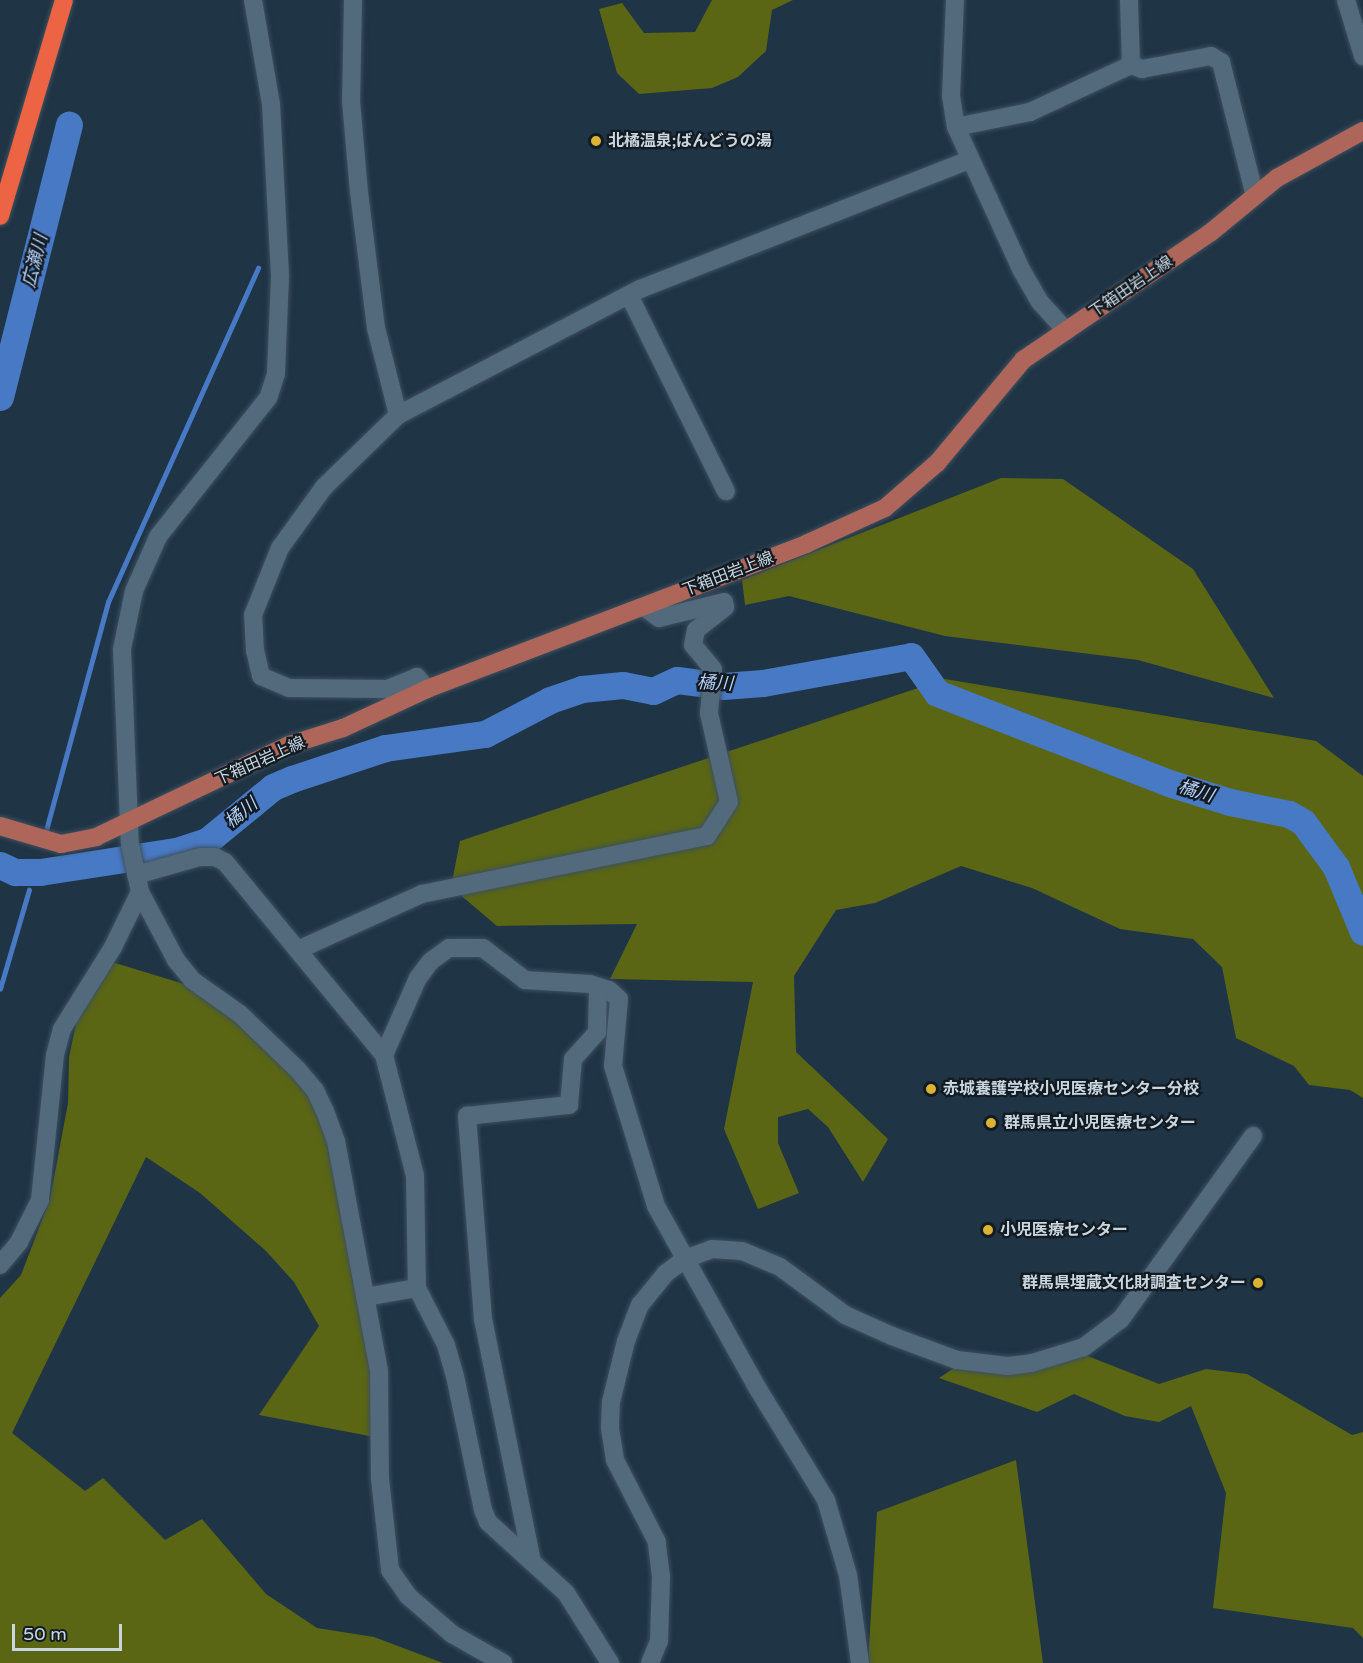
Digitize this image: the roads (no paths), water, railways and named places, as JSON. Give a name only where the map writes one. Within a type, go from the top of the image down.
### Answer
[{"type":"highway","points":[[0,216],[64,0]]},
{"type":"main road","name":"下箱田岩上線","points":[[0,826],[61,844],[96,837],[289,745],[343,728],[426,689],[644,607],[885,508],[937,463],[1023,360],[1210,233],[1277,178],[1363,131]]},
{"type":"street","points":[[253,0],[271,104],[280,277],[276,374],[268,398],[158,537],[134,591],[122,649],[130,844],[137,879],[176,960],[192,980],[240,1014],[315,1090],[336,1141],[380,1371],[380,1479],[390,1570],[408,1596],[452,1634],[503,1663]]},
{"type":"street","points":[[353,0],[351,101],[360,192],[376,328],[398,414]]},
{"type":"street","points":[[954,0],[951,96],[956,127],[969,160],[1022,271],[1040,302],[1066,331]]},
{"type":"street","points":[[1129,0],[1131,65]]},
{"type":"street","points":[[1346,0],[1363,56]]},
{"type":"street","points":[[956,127],[1030,112],[1131,65],[1142,69],[1211,56],[1221,62],[1255,196]]},
{"type":"street","points":[[426,689],[417,677],[387,689],[289,688],[261,676],[255,651],[253,615],[280,548],[324,487],[398,414],[629,295],[969,160]]},
{"type":"street","points":[[629,295],[726,491]]},
{"type":"street","points":[[300,949],[422,894],[706,836],[729,802],[709,713],[713,669],[693,645],[696,630],[725,607],[724,602],[659,618],[644,607]]},
{"type":"street","points":[[137,879],[215,857],[225,862],[300,949],[384,1055],[415,1176],[417,1288],[446,1345],[455,1376],[483,1510],[488,1522],[566,1593],[610,1663]]},
{"type":"street","points":[[0,1265],[20,1242],[40,1200],[55,1055],[62,1029],[113,947],[137,879]]},
{"type":"street","points":[[384,1055],[418,978],[431,961],[449,948],[493,952],[499,964],[525,980],[598,987],[619,999],[613,1066],[619,1093],[656,1206],[826,1500],[848,1575],[860,1663]]},
{"type":"street","points":[[532,1562],[483,1318],[467,1116],[569,1106],[573,1059],[597,1032],[598,987]]},
{"type":"street","points":[[650,1663],[659,1641],[661,1577],[657,1542],[615,1460],[610,1427],[611,1402],[626,1341],[640,1305],[666,1273],[686,1259],[712,1249],[756,1254],[845,1315],[892,1336],[957,1360],[1008,1366],[1032,1363],[1084,1347],[1121,1319],[1254,1136]]},
{"type":"street","points":[[365,1297],[417,1288]]},
{"type":"waterway","name":"広瀬川","points":[[0,397],[69,125]]},
{"type":"waterway","points":[[45,834],[108,602],[258,268]]},
{"type":"waterway","name":"橘川","points":[[0,865],[15,872],[40,872],[176,851],[207,841],[273,787],[292,779],[385,748],[485,734],[550,700],[582,689],[623,685],[653,691],[677,680],[723,686],[763,683],[911,656],[937,693],[1172,784],[1230,802],[1289,814],[1303,822],[1336,867],[1363,932]]},
{"type":"waterway","points":[[0,989],[29,890]]},
{"type":"place","name":"北橘温泉;ばんどうの湯","points":[[596,141]]},
{"type":"place","name":"赤城養護学校小児医療センター分校","points":[[931,1089]]},
{"type":"place","name":"群馬県立小児医療センター","points":[[991,1123]]},
{"type":"place","name":"小児医療センター","points":[[988,1230]]},
{"type":"place","name":"群馬県埋蔵文化財調査センター","points":[[1258,1283]]}]
